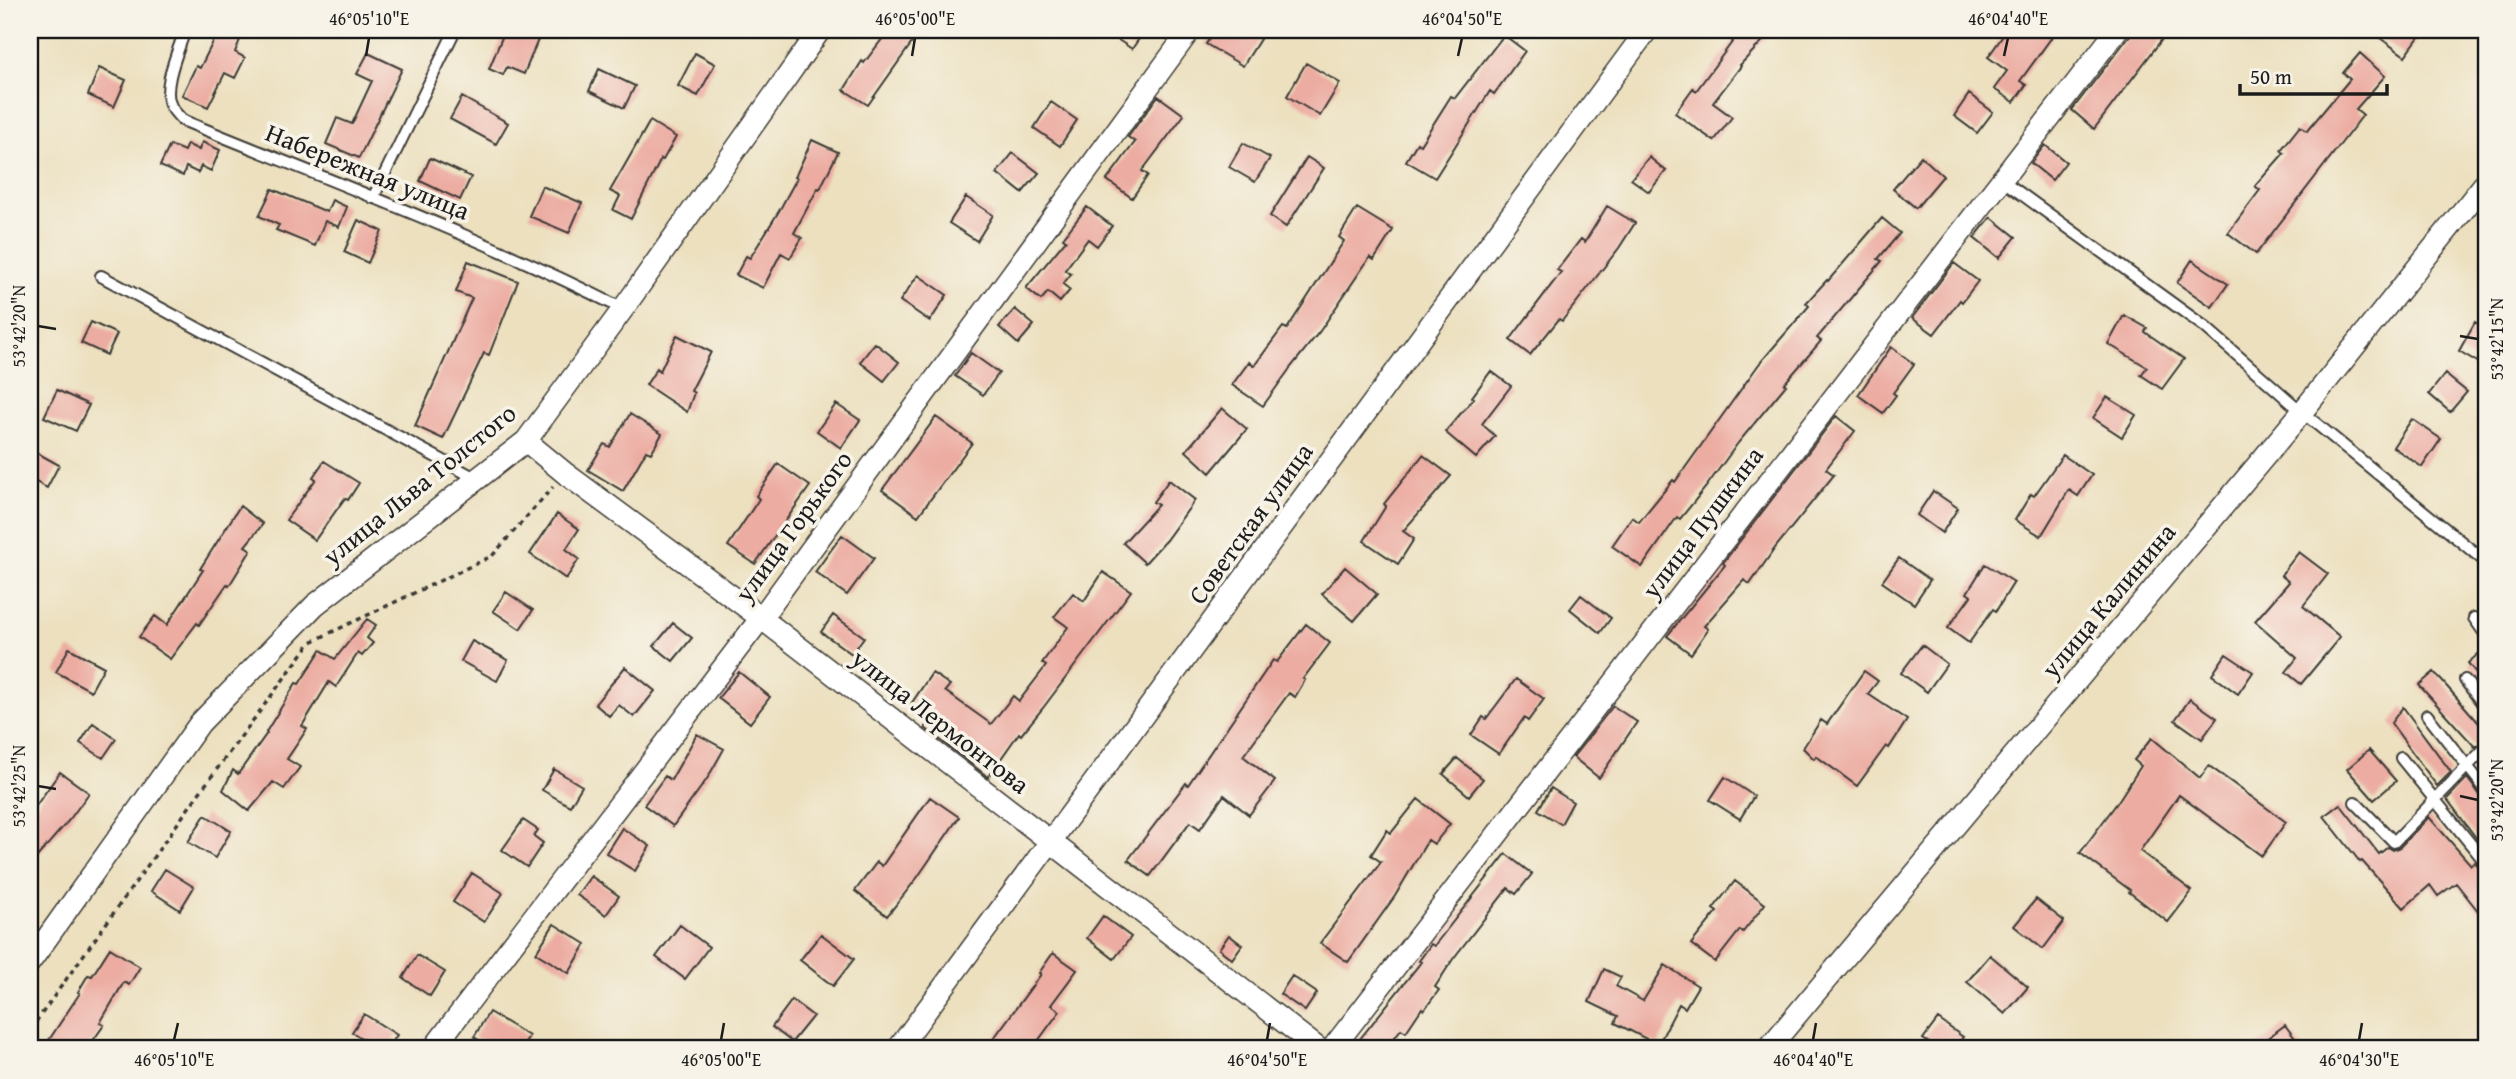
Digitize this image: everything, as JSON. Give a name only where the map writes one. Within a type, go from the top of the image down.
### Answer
[{"type":"street","name":"улица Льва Толстого","points":[[30,962],[200,723],[315,605],[526,440],[623,309],[820,30]]},
{"type":"street","name":"улица Горького","points":[[433,1049],[761,618],[1191,30]]},
{"type":"street","name":"Советская улица","points":[[898,1049],[1647,30]]},
{"type":"street","name":"улица Пушкина","points":[[1332,1049],[2117,30]]},
{"type":"street","name":"улица Калинина","points":[[1768,1049],[2302,412],[2486,182]]},
{"type":"street","name":"улица Лермонтова","points":[[526,440],[566,474],[761,618],[1319,1049]]},
{"type":"lane","name":"Набережная улица","points":[[185,30],[174,62],[168,97],[171,107],[182,120],[522,259],[623,309]]},
{"type":"lane","points":[[373,198],[455,30]]},
{"type":"lane","points":[[2002,180],[2205,327],[2302,412],[2486,562]]},
{"type":"lane","points":[[101,276],[477,478]]},
{"type":"lane","points":[[2474,618],[2486,635]]},
{"type":"lane","points":[[2465,680],[2486,708]]},
{"type":"lane","points":[[2427,715],[2486,790]]},
{"type":"lane","points":[[2355,802],[2395,842],[2486,747]]},
{"type":"lane","points":[[2400,758],[2486,863]]},
{"type":"path","points":[[30,1030],[311,642],[492,556],[566,474]]},
{"type":"building","points":[[219,30],[244,30],[235,52],[245,58],[235,78],[225,73],[208,107],[182,95],[196,66],[200,68]]},
{"type":"building","points":[[505,30],[542,30],[524,74],[507,67],[503,75],[489,69]]},
{"type":"building","points":[[889,30],[921,30],[868,105],[844,90],[862,61],[864,63]]},
{"type":"building","points":[[1103,30],[1145,30],[1132,49]]},
{"type":"building","points":[[1215,30],[1245,30],[1260,39],[1243,66],[1206,44]]},
{"type":"building","points":[[1741,30],[1773,30],[1740,65],[1713,103],[1732,117],[1714,141],[1675,113],[1693,88],[1696,91]]},
{"type":"building","points":[[2007,30],[2057,30],[2020,81],[2026,85],[2014,102],[1994,89],[2007,71],[1988,57]]},
{"type":"building","points":[[2134,30],[2169,30],[2094,129],[2072,110]]},
{"type":"building","points":[[2369,30],[2424,30],[2405,56]]},
{"type":"building","points":[[1504,35],[1525,51],[1494,94],[1490,91],[1435,178],[1406,161],[1417,143],[1420,145],[1451,96],[1455,98]]},
{"type":"building","points":[[368,53],[402,69],[359,158],[326,144],[337,118],[352,124],[372,81],[357,74]]},
{"type":"building","points":[[695,53],[715,64],[698,96],[678,86]]},
{"type":"building","points":[[2360,53],[2385,76],[2356,109],[2363,115],[2256,254],[2228,233],[2260,190],[2255,186],[2284,153],[2281,150],[2300,126],[2307,131],[2350,79],[2343,73]]},
{"type":"building","points":[[1306,63],[1340,83],[1320,116],[1287,96]]},
{"type":"building","points":[[99,68],[126,80],[114,107],[88,95]]},
{"type":"building","points":[[599,69],[635,86],[624,108],[589,91]]},
{"type":"building","points":[[1969,94],[1993,112],[1977,133],[1954,116]]},
{"type":"building","points":[[1158,96],[1184,115],[1142,171],[1148,175],[1132,198],[1107,180],[1135,142],[1128,137]]},
{"type":"building","points":[[462,97],[508,123],[496,144],[450,119]]},
{"type":"building","points":[[1051,102],[1077,120],[1060,146],[1034,128]]},
{"type":"building","points":[[650,121],[676,137],[663,160],[661,159],[631,219],[613,210],[620,196],[610,191]]},
{"type":"building","points":[[812,140],[838,152],[794,233],[802,238],[790,258],[781,253],[763,288],[736,275],[746,256],[750,258],[779,211],[797,178],[795,177]]},
{"type":"building","points":[[202,142],[220,150],[211,171],[201,166],[198,173],[186,167],[183,176],[160,166],[170,145],[184,151],[187,144],[199,150]]},
{"type":"building","points":[[1243,143],[1270,158],[1255,182],[1229,167]]},
{"type":"building","points":[[2045,145],[2066,162],[2052,180],[2031,163]]},
{"type":"building","points":[[1013,153],[1039,173],[1022,193],[997,173]]},
{"type":"building","points":[[1921,156],[1943,176],[1916,208],[1893,189]]},
{"type":"building","points":[[1307,157],[1324,168],[1286,227],[1270,216]]},
{"type":"building","points":[[1649,157],[1666,171],[1649,192],[1631,179]]},
{"type":"building","points":[[430,158],[471,177],[460,200],[420,181]]},
{"type":"building","points":[[542,186],[582,203],[569,233],[529,216]]},
{"type":"building","points":[[272,189],[327,212],[332,200],[347,207],[339,227],[325,221],[315,246],[276,230],[279,225],[259,216]]},
{"type":"building","points":[[966,197],[993,215],[977,241],[949,223]]},
{"type":"building","points":[[1607,206],[1635,223],[1619,248],[1562,321],[1559,319],[1530,355],[1510,340],[1561,272],[1557,270],[1581,239],[1585,242]]},
{"type":"building","points":[[1087,207],[1112,226],[1097,246],[1088,239],[1065,270],[1071,274],[1063,284],[1070,290],[1060,302],[1048,292],[1041,300],[1026,288],[1066,240],[1063,238]]},
{"type":"building","points":[[1357,208],[1393,230],[1374,260],[1370,257],[1320,331],[1263,406],[1232,385],[1249,362],[1254,366],[1283,327],[1287,329],[1344,241],[1339,237]]},
{"type":"building","points":[[1991,217],[2016,237],[1999,258],[1974,238]]},
{"type":"building","points":[[1882,218],[1900,233],[1878,259],[1882,261],[1817,338],[1821,341],[1784,384],[1786,385],[1680,519],[1677,517],[1642,567],[1612,546],[1632,517],[1639,522],[1673,480],[1675,482],[1759,364],[1809,306],[1806,303]]},
{"type":"building","points":[[358,220],[382,231],[368,263],[344,252]]},
{"type":"building","points":[[2192,260],[2228,284],[2212,307],[2177,283]]},
{"type":"building","points":[[468,261],[518,281],[489,355],[484,353],[443,439],[415,426],[472,298],[456,292]]},
{"type":"building","points":[[1954,263],[1978,281],[1934,334],[1912,318]]},
{"type":"building","points":[[918,275],[947,295],[930,321],[900,301]]},
{"type":"building","points":[[1015,309],[1034,325],[1018,344],[999,327]]},
{"type":"building","points":[[2124,315],[2147,328],[2145,332],[2184,359],[2162,389],[2141,375],[2147,367],[2108,344]]},
{"type":"building","points":[[91,322],[117,334],[107,355],[81,343]]},
{"type":"building","points":[[2475,322],[2486,329],[2486,367],[2459,351]]},
{"type":"building","points":[[677,335],[711,352],[691,391],[694,393],[687,412],[646,385],[657,368],[660,371]]},
{"type":"building","points":[[875,343],[899,362],[884,381],[860,362]]},
{"type":"building","points":[[1891,347],[1914,364],[1893,393],[1896,395],[1883,413],[1858,395]]},
{"type":"building","points":[[971,353],[999,373],[983,395],[955,376]]},
{"type":"building","points":[[1491,371],[1511,386],[1482,424],[1495,436],[1476,458],[1445,432],[1474,398],[1472,397]]},
{"type":"building","points":[[2445,374],[2467,392],[2450,412],[2429,394]]},
{"type":"building","points":[[57,390],[89,405],[76,431],[44,417]]},
{"type":"building","points":[[2107,397],[2136,415],[2122,437],[2093,418]]},
{"type":"building","points":[[836,404],[860,420],[841,448],[817,431]]},
{"type":"building","points":[[1222,408],[1247,429],[1210,473],[1186,451]]},
{"type":"building","points":[[630,414],[662,434],[651,453],[646,451],[623,491],[588,470],[604,444],[610,447]]},
{"type":"building","points":[[1836,416],[1855,431],[1826,469],[1834,475],[1775,548],[1750,584],[1744,580],[1704,626],[1708,629],[1691,654],[1667,636],[1725,565],[1723,563]]},
{"type":"building","points":[[936,417],[972,443],[918,516],[882,490]]},
{"type":"building","points":[[2412,419],[2441,439],[2422,467],[2393,447]]},
{"type":"building","points":[[30,449],[59,465],[47,488],[30,479]]},
{"type":"building","points":[[1423,455],[1451,476],[1403,531],[1414,539],[1398,564],[1364,541],[1386,506],[1384,504]]},
{"type":"building","points":[[2063,455],[2092,475],[2078,496],[2069,490],[2041,536],[2015,520],[2031,494],[2034,496]]},
{"type":"building","points":[[324,461],[359,483],[315,540],[286,520],[316,479],[313,477]]},
{"type":"building","points":[[778,464],[810,486],[755,564],[728,546],[759,499],[756,496]]},
{"type":"building","points":[[1169,480],[1195,500],[1166,540],[1145,563],[1123,543],[1158,505],[1153,502]]},
{"type":"building","points":[[1933,491],[1958,508],[1942,533],[1917,515]]},
{"type":"building","points":[[240,506],[263,524],[245,546],[251,550],[229,586],[227,584],[199,625],[197,623],[170,659],[139,637],[155,616],[167,625]]},
{"type":"building","points":[[557,514],[579,529],[566,549],[579,559],[566,579],[530,554]]},
{"type":"building","points":[[842,535],[874,558],[847,595],[815,572]]},
{"type":"building","points":[[2299,552],[2328,574],[2303,606],[2340,637],[2301,684],[2286,672],[2297,658],[2255,621],[2289,582],[2281,575]]},
{"type":"building","points":[[1899,558],[1930,580],[1914,604],[1882,582]]},
{"type":"building","points":[[1985,564],[2014,582],[1996,611],[1993,609],[1969,643],[1948,628],[1971,596],[1967,593]]},
{"type":"building","points":[[1345,567],[1377,594],[1354,621],[1322,594]]},
{"type":"building","points":[[1103,572],[1131,591],[1043,708],[1021,735],[1019,733],[988,777],[925,728],[929,721],[909,707],[932,673],[950,685],[945,691],[991,724],[1013,696],[1019,701],[1046,666],[1042,663],[1068,627],[1054,617],[1073,593],[1084,601]]},
{"type":"building","points":[[506,592],[533,610],[520,629],[493,611]]},
{"type":"building","points":[[1581,595],[1611,618],[1600,633],[1570,609]]},
{"type":"building","points":[[833,615],[864,637],[852,654],[821,632]]},
{"type":"building","points":[[367,619],[376,625],[367,638],[373,643],[362,656],[358,653],[336,687],[329,682],[302,726],[307,729],[287,759],[300,767],[284,789],[273,782],[249,811],[223,790],[233,770],[238,774],[267,733],[296,683],[299,684],[321,650],[335,659]]},
{"type":"building","points":[[673,623],[692,638],[673,661],[654,646]]},
{"type":"building","points":[[1306,624],[1330,643],[1303,679],[1305,680],[1295,697],[1289,693],[1243,756],[1275,781],[1249,815],[1224,795],[1200,829],[1190,822],[1150,876],[1128,860],[1186,783],[1188,785],[1273,660],[1277,662]]},
{"type":"building","points":[[472,641],[508,660],[497,681],[461,661]]},
{"type":"building","points":[[1922,645],[1947,664],[1927,692],[1901,673]]},
{"type":"building","points":[[2486,647],[2486,685],[2468,663]]},
{"type":"building","points":[[69,648],[104,667],[91,691],[56,672]]},
{"type":"building","points":[[2226,654],[2253,672],[2238,694],[2212,675]]},
{"type":"building","points":[[625,667],[655,691],[634,717],[619,705],[609,716],[595,704]]},
{"type":"building","points":[[1864,671],[1878,681],[1868,694],[1907,720],[1889,748],[1886,746],[1857,786],[1816,756],[1814,759],[1803,748],[1821,720],[1827,724]]},
{"type":"building","points":[[739,672],[770,697],[750,723],[718,698]]},
{"type":"building","points":[[2434,672],[2486,731],[2486,739],[2475,747],[2419,685]]},
{"type":"building","points":[[1516,679],[1544,699],[1528,721],[1524,718],[1499,754],[1471,735]]},
{"type":"building","points":[[2190,699],[2217,718],[2202,739],[2175,720]]},
{"type":"building","points":[[1613,706],[1637,722],[1599,778],[1573,757]]},
{"type":"building","points":[[2403,707],[2451,772],[2437,786],[2391,723]]},
{"type":"building","points":[[93,723],[116,739],[103,758],[80,743]]},
{"type":"building","points":[[697,734],[724,749],[707,779],[673,826],[644,805],[665,776],[671,780]]},
{"type":"building","points":[[2152,738],[2200,778],[2209,766],[2286,822],[2262,856],[2179,795],[2140,851],[2192,891],[2168,922],[2080,853],[2141,766],[2134,760]]},
{"type":"building","points":[[2369,750],[2396,781],[2374,800],[2347,769]]},
{"type":"building","points":[[1457,758],[1483,779],[1469,796],[1443,774]]},
{"type":"building","points":[[554,769],[582,786],[570,806],[542,790]]},
{"type":"building","points":[[60,772],[89,793],[30,865],[30,814]]},
{"type":"building","points":[[1725,777],[1754,796],[1740,819],[1710,800]]},
{"type":"building","points":[[2467,778],[2480,795],[2486,798],[2486,851],[2447,799]]},
{"type":"building","points":[[1551,788],[1573,802],[1561,824],[1538,810]]},
{"type":"building","points":[[930,797],[959,817],[887,916],[855,891],[877,862],[882,866]]},
{"type":"building","points":[[1418,799],[1450,824],[1434,844],[1428,840],[1395,896],[1348,962],[1320,943],[1381,862],[1371,855],[1387,830],[1391,833]]},
{"type":"building","points":[[2340,804],[2379,854],[2388,847],[2393,850],[2399,848],[2429,817],[2471,865],[2475,862],[2486,871],[2486,921],[2456,883],[2438,896],[2430,885],[2404,908],[2362,861],[2360,862],[2324,816]]},
{"type":"building","points":[[205,815],[231,831],[215,858],[188,842]]},
{"type":"building","points":[[523,820],[538,830],[534,836],[543,843],[527,867],[502,850]]},
{"type":"building","points":[[622,828],[650,846],[635,871],[606,853]]},
{"type":"building","points":[[1506,854],[1532,874],[1516,894],[1508,888],[1453,959],[1435,987],[1439,990],[1424,1010],[1422,1008],[1406,1032],[1401,1029],[1386,1049],[1352,1049],[1421,962],[1419,961],[1431,944],[1434,946]]},
{"type":"building","points":[[165,869],[194,887],[180,910],[151,891]]},
{"type":"building","points":[[472,873],[503,893],[484,922],[453,902]]},
{"type":"building","points":[[591,876],[619,896],[606,915],[577,895]]},
{"type":"building","points":[[1735,881],[1765,904],[1715,962],[1691,944],[1717,912],[1713,909]]},
{"type":"building","points":[[2036,899],[2064,921],[2043,949],[2014,926]]},
{"type":"building","points":[[1103,916],[1131,937],[1114,959],[1087,938]]},
{"type":"building","points":[[554,924],[586,944],[569,973],[536,953]]},
{"type":"building","points":[[680,925],[709,947],[685,979],[656,957]]},
{"type":"building","points":[[821,934],[854,959],[833,986],[800,960]]},
{"type":"building","points":[[1229,935],[1242,945],[1232,959],[1219,949]]},
{"type":"building","points":[[110,948],[140,967],[129,985],[124,982],[100,1023],[104,1025],[87,1049],[43,1049],[80,993],[78,992],[88,975],[92,976]]},
{"type":"building","points":[[1053,953],[1077,970],[1051,1005],[1060,1011],[1032,1049],[986,1049],[1041,974],[1039,973]]},
{"type":"building","points":[[417,955],[445,972],[430,996],[403,978]]},
{"type":"building","points":[[1990,955],[2028,987],[2005,1014],[1967,982]]},
{"type":"building","points":[[1665,965],[1698,986],[1685,1008],[1679,1004],[1658,1045],[1615,1023],[1618,1016],[1589,1002],[1604,969],[1621,977],[1616,986],[1643,1001]]},
{"type":"building","points":[[1292,976],[1317,993],[1305,1011],[1280,994]]},
{"type":"building","points":[[792,1000],[813,1016],[792,1042],[772,1027]]},
{"type":"building","points":[[489,1012],[529,1036],[521,1049],[494,1049],[474,1037]]},
{"type":"building","points":[[364,1014],[397,1035],[387,1049],[378,1049],[352,1032]]},
{"type":"building","points":[[1938,1019],[1963,1037],[1954,1049],[1938,1049],[1923,1039]]},
{"type":"building","points":[[2285,1025],[2303,1049],[2253,1049]]}]
